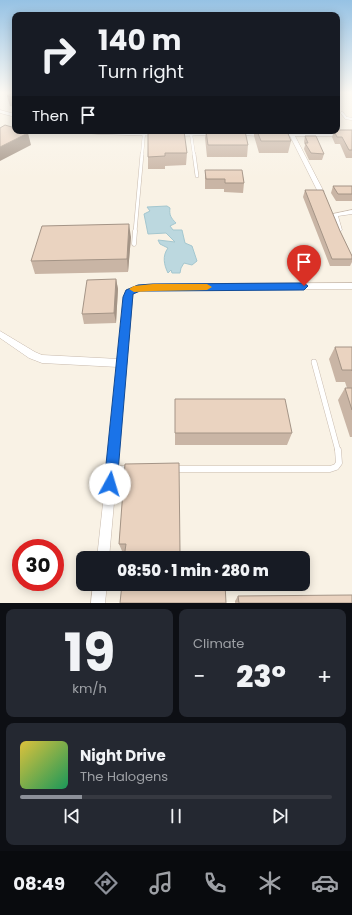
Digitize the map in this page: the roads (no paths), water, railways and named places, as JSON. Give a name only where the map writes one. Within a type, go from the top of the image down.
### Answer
[{"type":"street","points":[[191,134],[219,134]]},
{"type":"street","points":[[321,192],[292,134],[352,134]]},
{"type":"street","points":[[342,237],[336,223],[335,215],[352,212]]},
{"type":"street","points":[[104,551],[123,363],[128,297],[133,290],[153,287],[352,286]]},
{"type":"street","points":[[0,334],[32,355],[42,359],[123,363]]},
{"type":"street","points":[[98,603],[99,591]]},
{"type":"lane","points":[[134,244],[144,134]]},
{"type":"lane","points":[[191,134],[197,176]]},
{"type":"lane","points":[[166,469],[330,469],[338,466],[340,458],[314,362]]},
{"type":"lane","points":[[112,469],[135,469]]},
{"type":"water","points":[[167,206],[170,208],[171,216],[176,223],[170,226],[173,230],[182,230],[185,243],[192,246],[197,261],[192,265],[184,263],[180,273],[172,273],[171,270],[168,273],[164,260],[168,248],[160,244],[158,240],[175,242],[166,233],[148,234],[144,214],[150,211],[147,207]]}]
